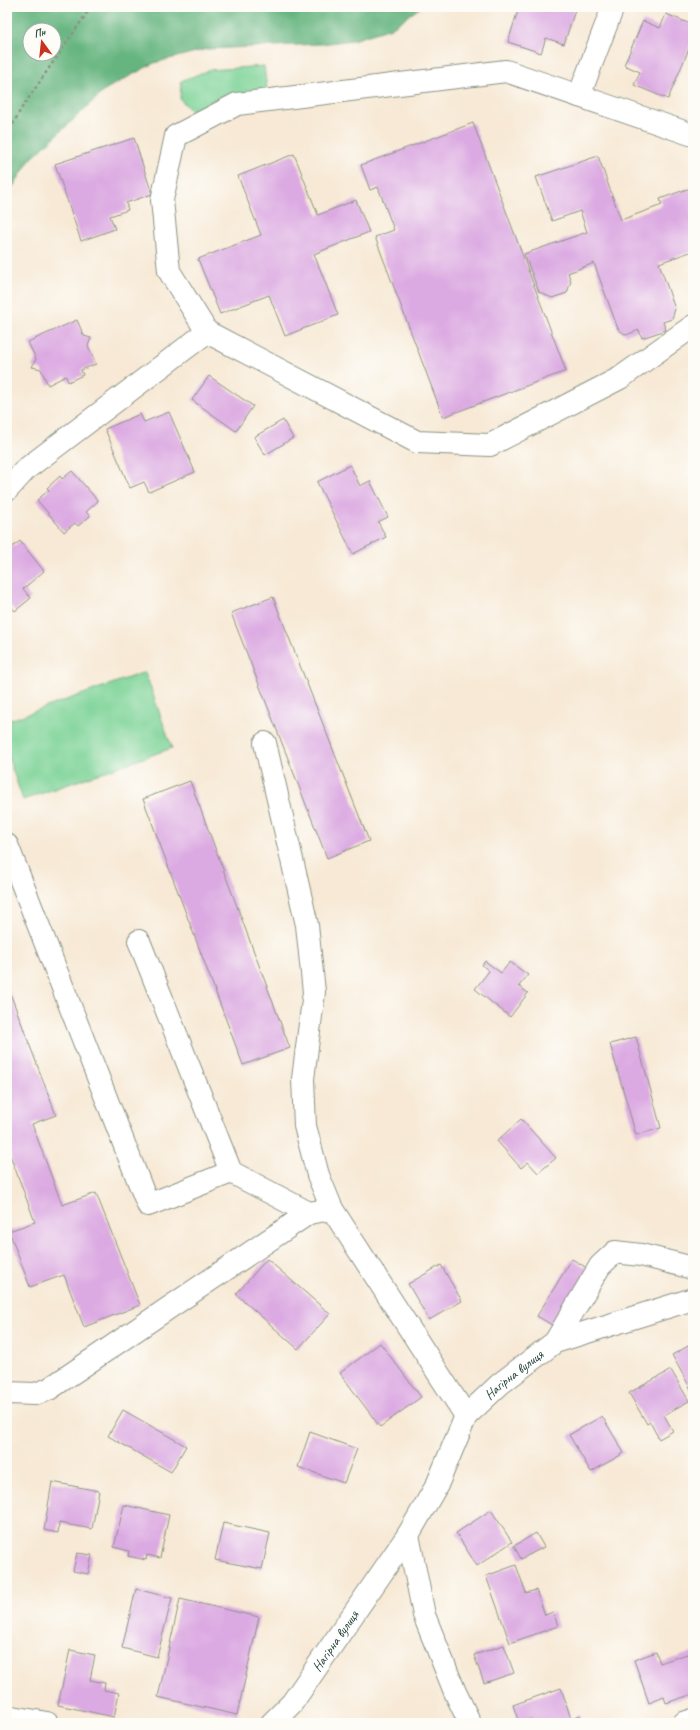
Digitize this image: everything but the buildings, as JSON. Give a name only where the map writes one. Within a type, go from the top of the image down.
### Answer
[{"type":"street","points":[[579,96],[613,7]]},
{"type":"street","points":[[693,135],[506,71],[237,104],[176,136],[162,200],[169,271],[207,332],[416,442],[490,445],[620,378],[693,326]]},
{"type":"street","points":[[7,490],[26,468],[207,332]]},
{"type":"street","points":[[265,743],[307,925],[314,992],[303,1079],[305,1126],[318,1175],[332,1209],[466,1416]]},
{"type":"street","points":[[7,845],[148,1205],[231,1172]]},
{"type":"street","points":[[139,941],[231,1172],[309,1213]]},
{"type":"street","points":[[7,1393],[35,1394],[49,1389],[309,1213],[332,1209]]},
{"type":"street","points":[[555,1342],[600,1266],[614,1252],[641,1255],[693,1268]]},
{"type":"street","name":"Нагірна вулиця","points":[[272,1723],[292,1703],[408,1535],[437,1485],[466,1416],[500,1384],[555,1342],[693,1300]]},
{"type":"street","points":[[408,1535],[424,1615],[455,1692],[470,1723]]},
{"type":"street","points":[[7,1716],[47,1723]]},
{"type":"street","points":[[684,1723],[693,1720]]},
{"type":"path","points":[[7,134],[21,109],[91,7]]},
{"type":"green space","points":[[7,7],[421,7],[391,28],[353,40],[321,44],[207,49],[154,63],[106,89],[30,160],[7,196]]},
{"type":"green space","points":[[264,66],[267,90],[235,96],[193,113],[180,99],[181,81],[209,70]]},
{"type":"green space","points":[[145,672],[172,748],[23,800],[7,754],[7,721]]}]
